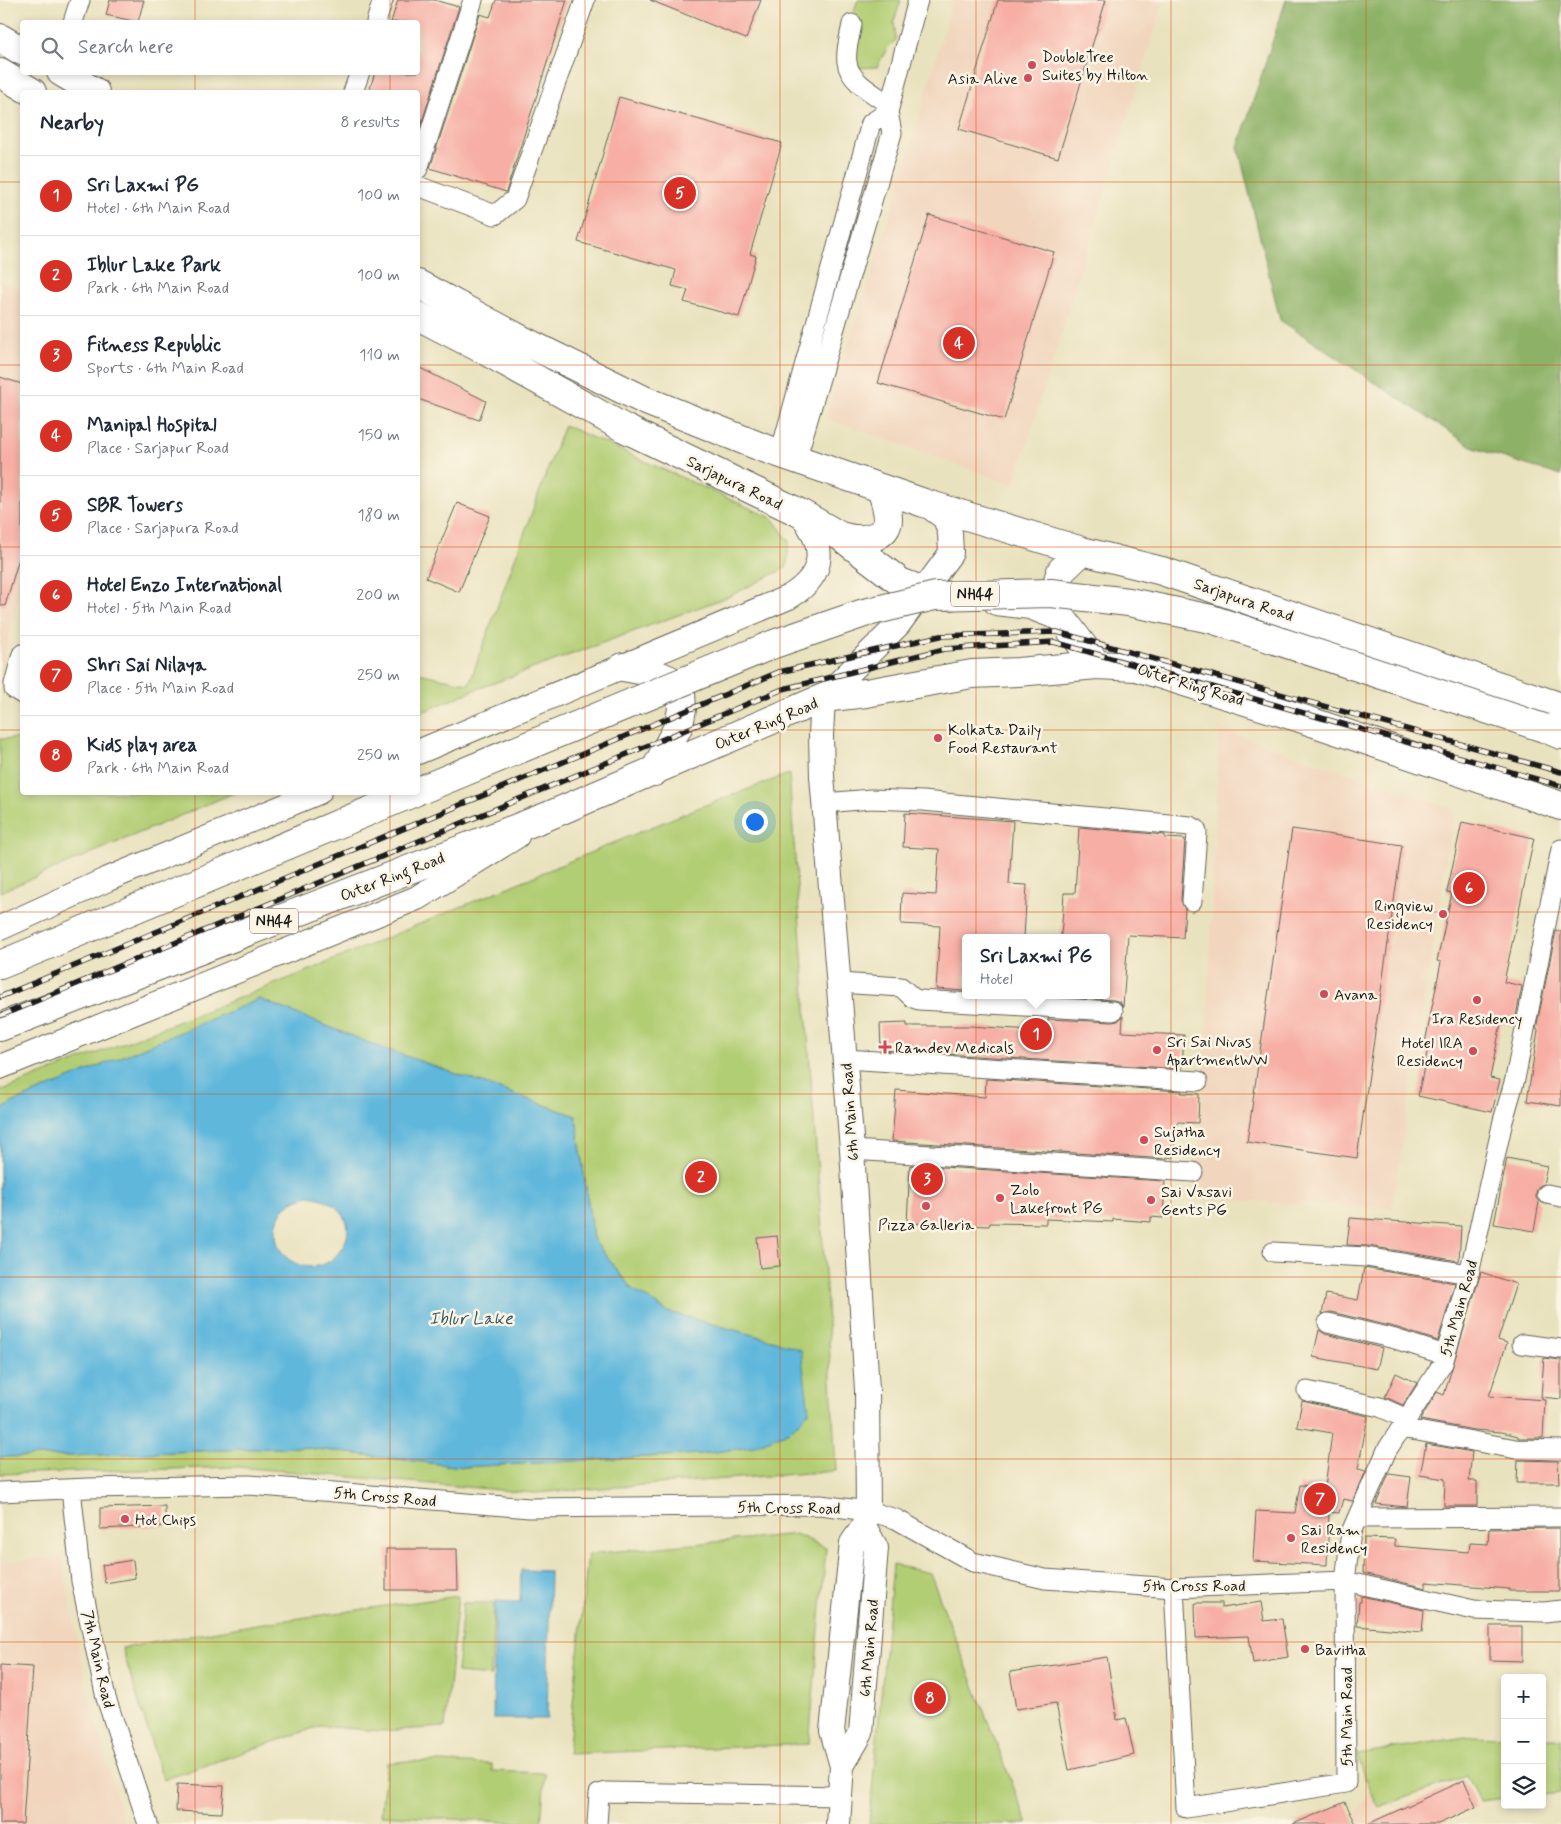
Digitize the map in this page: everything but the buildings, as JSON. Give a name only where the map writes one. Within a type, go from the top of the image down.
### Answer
[{"type":"main road","points":[[0,38],[20,49]]},
{"type":"main road","points":[[0,73],[29,90]]},
{"type":"main road","points":[[66,75],[92,90]]},
{"type":"main road","points":[[420,285],[524,341],[644,400],[788,457],[881,488],[888,521],[884,530],[879,535],[856,540],[840,536]]},
{"type":"main road","name":"Sarjapura Road","points":[[420,317],[484,350],[624,428],[800,513],[840,536],[900,582],[924,590],[966,599],[995,600],[1030,605],[1061,617]]},
{"type":"main road","name":"Sarjapura Road","points":[[881,488],[1082,551],[1162,571],[1561,707]]},
{"type":"main road","points":[[1082,551],[1061,571],[1057,584],[1057,602],[1061,617],[1097,665]]},
{"type":"main road","name":"NH44","points":[[420,791],[774,644],[864,613],[935,596],[1051,593],[1129,602],[1211,619],[1552,732]]},
{"type":"main road","name":"Outer Ring Road","points":[[0,1027],[548,816],[824,698],[866,693],[972,674],[1097,665],[1136,667],[1300,718],[1561,806]]},
{"type":"main road","points":[[623,667],[652,672],[670,680],[680,693],[682,709],[679,725],[654,772]]},
{"type":"main road","name":"NH44","points":[[0,965],[409,795]]},
{"type":"street","points":[[74,20],[80,0]]},
{"type":"street","points":[[377,20],[383,0]]},
{"type":"street","points":[[420,163],[473,0]]},
{"type":"street","points":[[420,187],[495,215],[515,199],[585,0]]},
{"type":"street","points":[[788,457],[871,123],[889,109],[918,0]]},
{"type":"street","points":[[852,24],[846,61],[849,72],[889,109]]},
{"type":"street","points":[[354,90],[359,75]]},
{"type":"street","points":[[824,698],[898,625],[951,553],[950,533],[945,518],[924,503]]},
{"type":"street","points":[[420,751],[789,597],[804,588],[818,568],[819,554],[816,538],[800,513]]},
{"type":"street","points":[[20,662],[14,689],[20,693]]},
{"type":"street","name":"6th Main Road","points":[[824,698],[821,735],[825,803],[852,1150],[867,1390],[866,1519],[852,1543],[832,1731],[842,1766],[838,1824]]},
{"type":"street","points":[[0,928],[108,879],[312,795]]},
{"type":"street","points":[[825,803],[871,799],[924,801],[1190,826],[1196,829],[1198,833],[1192,901]]},
{"type":"street","points":[[0,1067],[418,898],[548,816]]},
{"type":"street","name":"5th Main Road","points":[[1174,1588],[1186,1808],[1346,1783],[1345,1581],[1351,1532],[1387,1450],[1443,1363],[1469,1274],[1501,1131],[1515,1079],[1561,850]]},
{"type":"street","points":[[839,983],[901,987],[913,998],[919,1000],[1112,1011]]},
{"type":"street","points":[[845,1059],[1198,1081]]},
{"type":"street","points":[[852,1150],[1193,1172]]},
{"type":"street","points":[[1273,1252],[1366,1257],[1469,1274]]},
{"type":"street","points":[[1328,1323],[1396,1339],[1445,1355]]},
{"type":"street","points":[[1522,1344],[1561,1349]]},
{"type":"street","points":[[1307,1391],[1380,1407],[1404,1424],[1516,1449],[1561,1450]]},
{"type":"street","name":"5th Cross Road","points":[[0,1492],[249,1485],[529,1508],[820,1505],[866,1519],[896,1519],[973,1562],[1045,1579],[1174,1588],[1345,1581],[1474,1610],[1545,1612],[1561,1610]]},
{"type":"street","name":"7th Main Road","points":[[71,1489],[81,1581],[106,1698],[148,1824]]},
{"type":"street","points":[[1357,1518],[1561,1517]]},
{"type":"street","points":[[597,1824],[599,1794],[607,1792],[840,1796]]},
{"type":"shaded area","points":[[953,0],[1164,0],[1014,485],[826,418],[903,173]]},
{"type":"shaded area","points":[[0,282],[20,288],[20,591],[0,673]]},
{"type":"shaded area","points":[[1219,728],[1454,809],[1392,1208],[1195,1198],[1207,1032]]},
{"type":"shaded area","points":[[61,1556],[89,1699],[124,1824],[0,1824],[0,1563]]},
{"type":"shaded area","points":[[1370,1792],[1390,1824],[1360,1824],[1356,1815]]},
{"type":"green space","points":[[858,0],[901,0],[894,21],[896,40],[886,50],[877,67],[857,68],[855,51],[862,27],[854,10]]},
{"type":"green space","points":[[1286,0],[1561,0],[1561,476],[1474,448],[1280,320],[1238,147]]},
{"type":"green space","points":[[564,425],[772,518],[789,541],[787,567],[730,596],[472,691],[420,713],[420,673],[469,684]]},
{"type":"green space","points":[[20,738],[20,795],[229,795],[0,892],[0,739]]},
{"type":"green space","points":[[789,774],[826,1286],[836,1471],[534,1493],[238,1467],[0,1474],[0,1457],[300,1447],[463,1467],[700,1454],[752,1447],[775,1341],[668,1312],[631,1288],[593,1239],[576,1116],[377,1046],[259,999],[14,1102],[0,1111],[0,1091],[295,976],[695,809]]},
{"type":"green space","points":[[796,1534],[826,1548],[809,1744],[568,1754],[588,1554]]},
{"type":"green space","points":[[893,1565],[930,1573],[1028,1824],[869,1824]]},
{"type":"green space","points":[[458,1596],[445,1727],[381,1731],[320,1726],[163,1780],[122,1648],[257,1624]]},
{"type":"green space","points":[[463,1603],[494,1603],[491,1676],[457,1673]]},
{"type":"green space","points":[[1472,1736],[1501,1737],[1501,1798],[1480,1801],[1467,1776],[1379,1807],[1370,1792],[1357,1754]]},
{"type":"green space","points":[[1546,1739],[1561,1739],[1561,1792],[1546,1794]]},
{"type":"green space","points":[[407,1761],[492,1764],[492,1771],[545,1773],[541,1824],[381,1815],[386,1763]]},
{"type":"water","name":"Iblur Lake","points":[[259,999],[377,1046],[576,1116],[593,1239],[631,1288],[668,1312],[775,1341],[801,1350],[809,1412],[790,1431],[752,1447],[700,1454],[463,1467],[300,1447],[0,1457],[0,1111],[14,1102]],"holes":[[[310,1196],[326,1200],[339,1210],[344,1216],[348,1232],[346,1240],[337,1255],[326,1263],[313,1267],[289,1260],[281,1250],[276,1238],[277,1223],[282,1212],[289,1204]]]},
{"type":"water","points":[[521,1570],[550,1571],[547,1719],[493,1719],[495,1601],[520,1602]]},
{"type":"railway","points":[[0,997],[779,672],[940,636],[1057,632],[1561,772]]},
{"type":"railway","points":[[0,1016],[783,689],[944,649],[1054,642],[1561,786]]},
{"type":"place","name":"DoubleTree Suites by Hilton","points":[[1032,65]]},
{"type":"place","name":"Asia Alive","points":[[1028,78]]},
{"type":"place","name":"SBR Towers","points":[[680,193]]},
{"type":"place","name":"Manipal Hospital","points":[[959,343]]},
{"type":"place","name":"Kolkata Daily Food Restaurant","points":[[938,738]]},
{"type":"place","name":"Hotel Enzo International","points":[[1469,888]]},
{"type":"place","name":"Ringview Residency","points":[[1443,914]]},
{"type":"place","name":"Avana","points":[[1324,994]]},
{"type":"place","name":"Ira Residency","points":[[1477,1000]]},
{"type":"place","name":"Sri Laxmi PG","points":[[1036,1034]]},
{"type":"place","name":"Ramdev Medicals","points":[[885,1047]]},
{"type":"place","name":"Sri Sai Nivas ApartmentWW","points":[[1157,1050]]},
{"type":"place","name":"Hotel IRA Residency","points":[[1473,1051]]},
{"type":"place","name":"Sujatha Residency","points":[[1144,1140]]},
{"type":"place","name":"Iblur Lake Park","points":[[701,1177]]},
{"type":"place","name":"Fitness Republic","points":[[927,1179]]},
{"type":"place","name":"Zolo Lakefront PG","points":[[1000,1198]]},
{"type":"place","name":"Sai Vasavi Gents PG","points":[[1151,1200]]},
{"type":"place","name":"Pizza Galleria","points":[[926,1206]]},
{"type":"place","name":"Shri Sai Nilaya","points":[[1320,1499]]},
{"type":"place","name":"Hot Chips","points":[[125,1519]]},
{"type":"place","name":"Sai Ram Residency","points":[[1291,1538]]},
{"type":"place","name":"Bavitha","points":[[1305,1649]]},
{"type":"place","name":"Kids play area","points":[[930,1698]]}]
